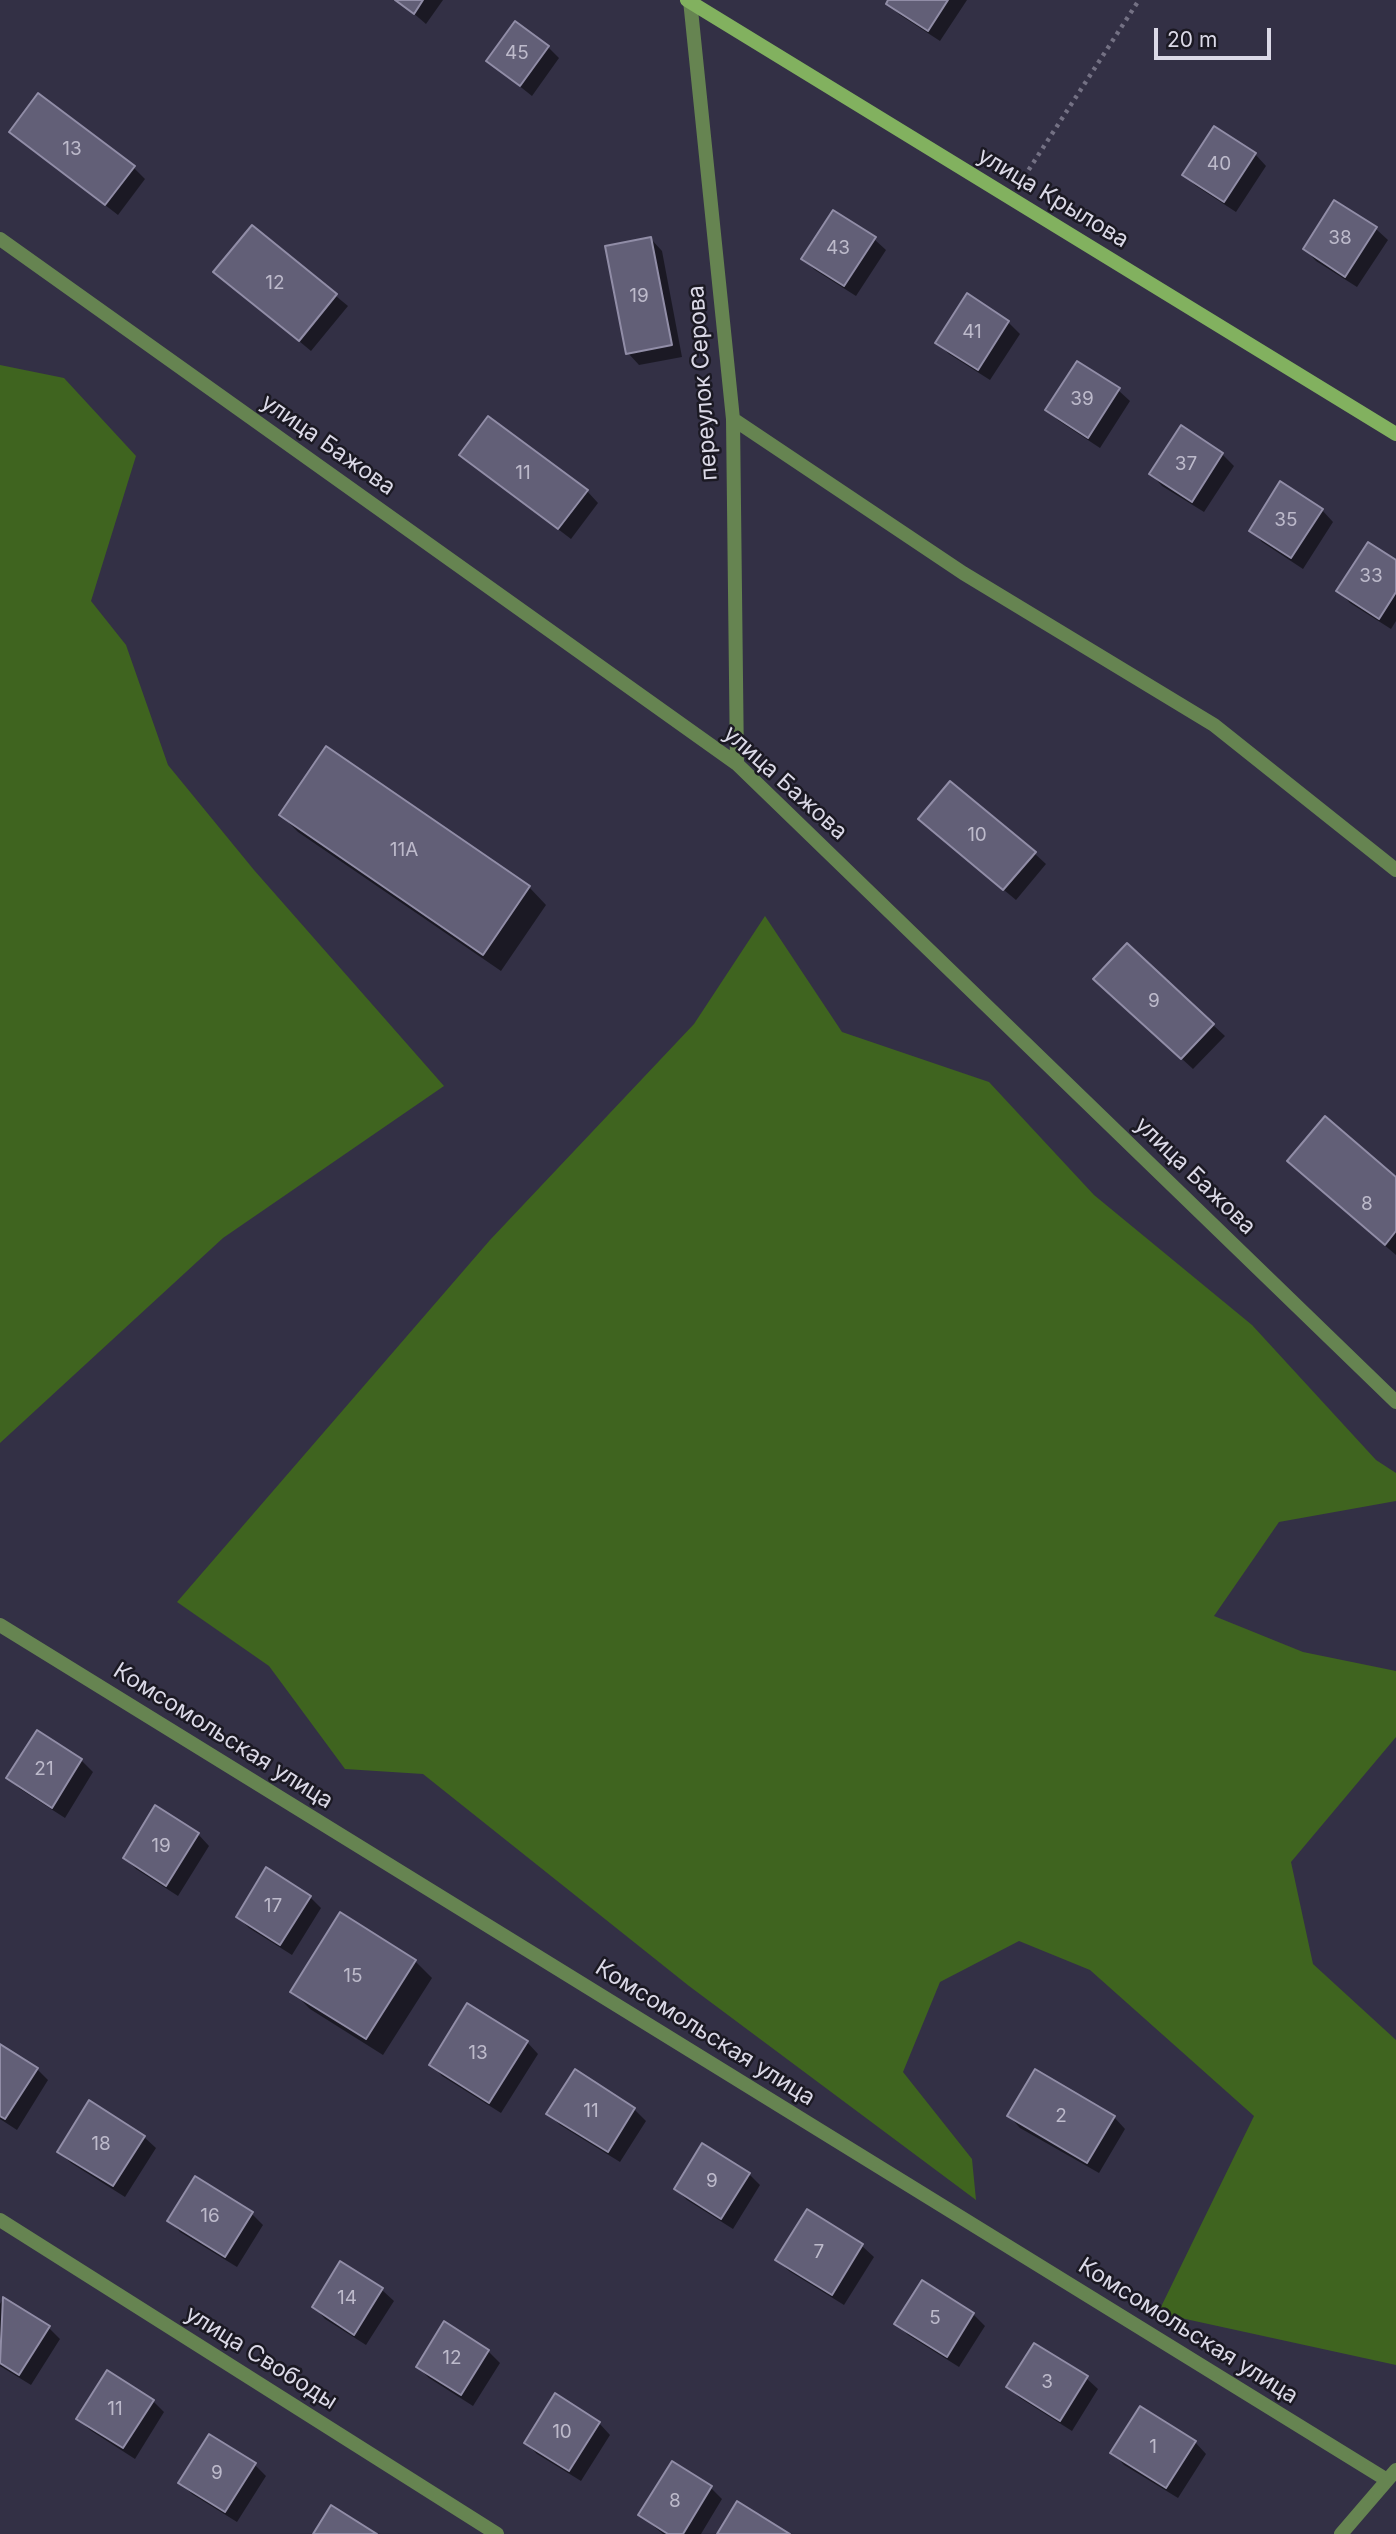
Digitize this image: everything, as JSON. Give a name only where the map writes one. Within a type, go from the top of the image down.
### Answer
[{"type":"main road","name":"улица Крылова","points":[[689,1],[1396,434]]},
{"type":"street","name":"переулок Серова","points":[[689,1],[733,419],[737,764]]},
{"type":"street","name":"улица Бажова","points":[[0,239],[737,764],[1396,1402]]},
{"type":"street","points":[[733,419],[962,573],[1214,725],[1396,870]]},
{"type":"street","name":"Комсомольская улица","points":[[0,1625],[1391,2475]]},
{"type":"street","name":"улица Свободы","points":[[0,2220],[497,2534]]},
{"type":"street","points":[[1341,2534],[1391,2475]]},
{"type":"path","points":[[1010,198],[1139,0]]},
{"type":"green space","points":[[0,365],[64,378],[136,456],[91,601],[126,645],[168,765],[254,870],[444,1086],[223,1238],[0,1443]]},
{"type":"green space","points":[[765,916],[842,1032],[989,1082],[1094,1195],[1252,1325],[1376,1460],[1396,1473],[1396,1501],[1279,1522],[1214,1616],[1303,1652],[1396,1671],[1396,1737],[1291,1862],[1313,1964],[1396,2040],[1396,2365],[1158,2313],[1254,2116],[1090,1970],[1019,1941],[940,1982],[903,2072],[972,2159],[976,2200],[689,1986],[423,1774],[345,1769],[269,1666],[177,1602],[490,1240],[694,1024]]},
{"type":"building","points":[[395,0],[423,0],[414,14]]},
{"type":"building","points":[[888,0],[948,0],[928,31],[886,4]]},
{"type":"building","points":[[515,21],[549,46],[520,86],[486,61]]},
{"type":"building","points":[[38,93],[135,166],[105,205],[9,132]]},
{"type":"building","points":[[1214,126],[1256,153],[1224,202],[1182,175]]},
{"type":"building","points":[[1334,200],[1377,227],[1345,277],[1303,249]]},
{"type":"building","points":[[833,210],[876,237],[844,286],[801,259]]},
{"type":"building","points":[[252,225],[337,294],[299,341],[213,272]]},
{"type":"building","points":[[651,237],[672,345],[626,354],[605,246]]},
{"type":"building","points":[[967,293],[1009,321],[978,370],[935,343]]},
{"type":"building","points":[[1077,361],[1120,388],[1088,438],[1045,410]]},
{"type":"building","points":[[488,416],[588,490],[558,529],[459,455]]},
{"type":"building","points":[[1181,425],[1223,453],[1192,502],[1149,474]]},
{"type":"building","points":[[1280,481],[1323,509],[1291,558],[1249,531]]},
{"type":"building","points":[[1368,542],[1396,560],[1396,592],[1379,619],[1336,591]]},
{"type":"building","points":[[326,746],[530,886],[483,955],[279,815]]},
{"type":"building","points":[[950,781],[1036,852],[1003,890],[918,819]]},
{"type":"building","points":[[1127,943],[1214,1024],[1181,1059],[1093,979]]},
{"type":"building","points":[[1325,1116],[1396,1177],[1396,1231],[1385,1245],[1287,1161]]},
{"type":"building","points":[[37,1730],[82,1759],[52,1808],[6,1778]]},
{"type":"building","points":[[155,1805],[199,1833],[166,1886],[123,1858]]},
{"type":"building","points":[[266,1867],[311,1896],[280,1945],[236,1917]]},
{"type":"building","points":[[340,1912],[416,1960],[366,2039],[290,1992]]},
{"type":"building","points":[[467,2003],[528,2041],[489,2103],[429,2065]]},
{"type":"building","points":[[0,2044],[38,2068],[5,2119],[0,2116]]},
{"type":"building","points":[[575,2069],[635,2108],[608,2152],[546,2114]]},
{"type":"building","points":[[1035,2069],[1115,2116],[1087,2163],[1007,2116]]},
{"type":"building","points":[[89,2100],[145,2136],[113,2186],[57,2152]]},
{"type":"building","points":[[702,2143],[750,2173],[721,2219],[674,2189]]},
{"type":"building","points":[[195,2176],[253,2212],[225,2257],[167,2221]]},
{"type":"building","points":[[807,2209],[863,2244],[832,2295],[775,2260]]},
{"type":"building","points":[[340,2261],[383,2288],[354,2335],[312,2307]]},
{"type":"building","points":[[922,2280],[974,2313],[947,2357],[894,2324]]},
{"type":"building","points":[[3,2297],[50,2326],[19,2375],[0,2363]]},
{"type":"building","points":[[444,2321],[489,2350],[461,2395],[416,2367]]},
{"type":"building","points":[[1034,2343],[1088,2376],[1060,2421],[1006,2387]]},
{"type":"building","points":[[107,2370],[154,2400],[123,2448],[76,2419]]},
{"type":"building","points":[[555,2393],[600,2422],[569,2471],[524,2443]]},
{"type":"building","points":[[1140,2406],[1196,2441],[1166,2488],[1110,2453]]},
{"type":"building","points":[[209,2434],[256,2463],[225,2512],[178,2483]]},
{"type":"building","points":[[672,2461],[712,2486],[683,2534],[668,2534],[638,2515]]},
{"type":"building","points":[[737,2501],[790,2534],[717,2534]]},
{"type":"building","points":[[331,2505],[377,2534],[313,2534]]}]
